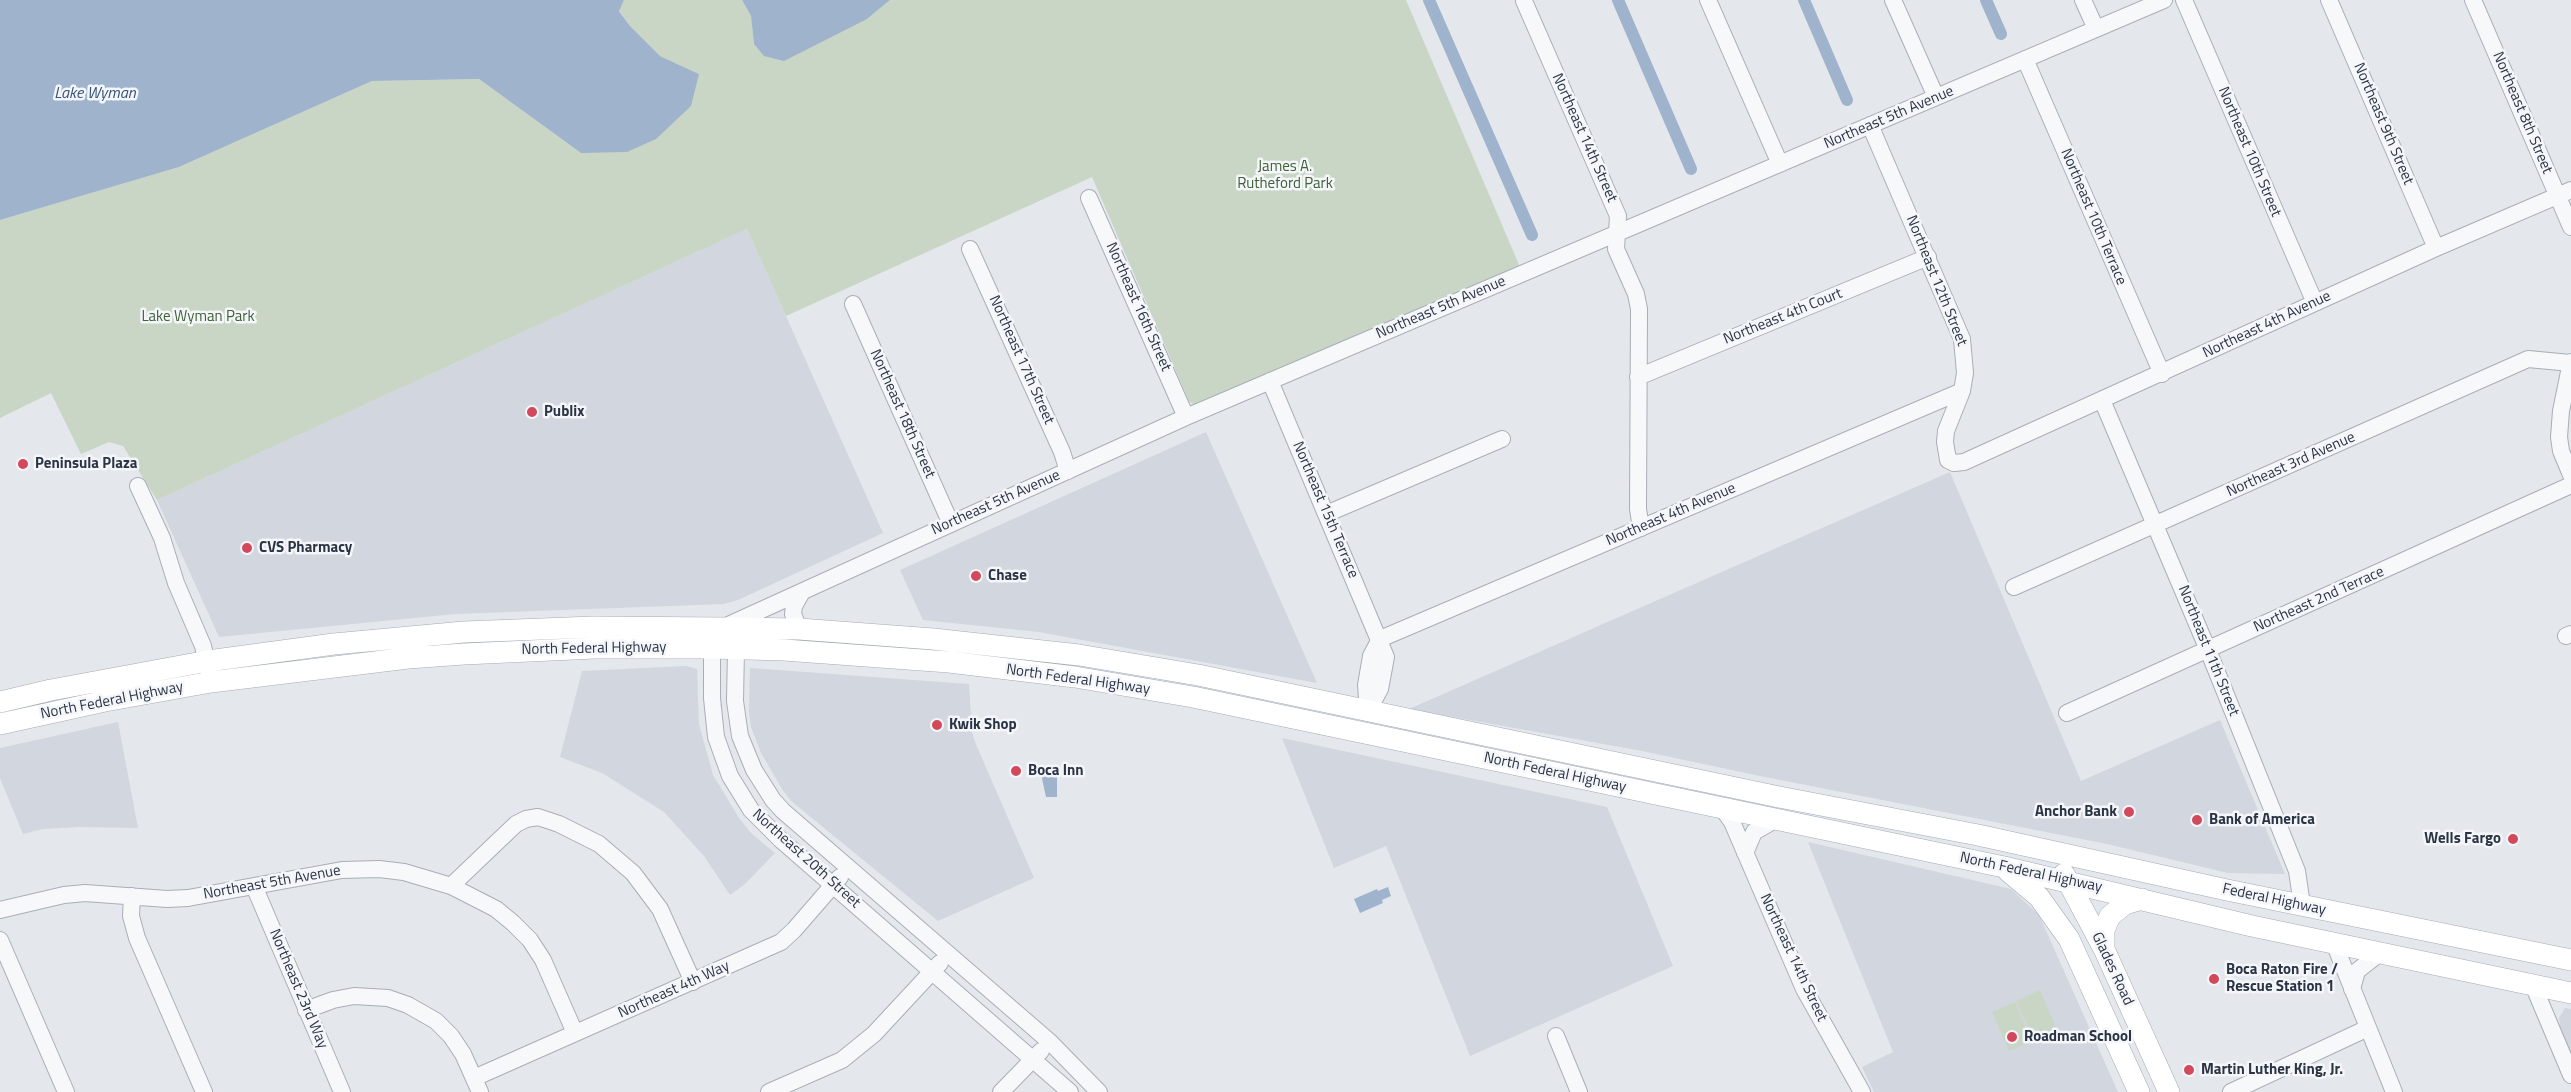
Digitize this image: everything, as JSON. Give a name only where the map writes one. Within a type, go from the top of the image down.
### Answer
[{"type":"main road","name":"North Federal Highway","points":[[0,702],[51,690],[274,651],[473,632],[594,627],[799,629],[953,641],[1079,655],[1198,675],[1779,797],[1978,835]]},
{"type":"main road","points":[[950,662],[953,641]]},
{"type":"main road","name":"North Federal Highway","points":[[0,724],[105,701],[210,682],[408,658],[464,654],[594,648],[712,648],[784,650],[950,662],[1043,673],[1193,697],[2069,881],[2142,899]]},
{"type":"main road","points":[[256,676],[256,666],[274,651]]},
{"type":"main road","points":[[1043,673],[1070,664],[1079,655]]},
{"type":"main road","points":[[1328,726],[1344,723],[1368,711]]},
{"type":"main road","points":[[1366,733],[1371,726],[1381,722],[1405,719]]},
{"type":"main road","points":[[1754,815],[1767,809],[1779,797]]},
{"type":"main road","name":"Federal Highway","points":[[1978,835],[2571,960]]},
{"type":"main road","points":[[2012,869],[2037,864],[2046,850]]},
{"type":"main road","name":"Glades Road","points":[[2046,850],[2069,881],[2104,949],[2169,1092]]},
{"type":"main road","points":[[2069,939],[2063,919],[2063,903],[2069,881],[2081,872],[2106,863]]},
{"type":"main road","name":"Glades Road","points":[[2012,869],[2039,897],[2069,939],[2139,1092]]},
{"type":"main road","points":[[2104,949],[2104,930],[2110,916],[2125,904],[2142,899]]},
{"type":"main road","name":"Federal Highway","points":[[2142,899],[2570,993]]},
{"type":"main road","points":[[2465,971],[2499,963],[2507,958],[2514,948]]},
{"type":"main road","points":[[2533,985],[2543,976],[2571,968]]},
{"type":"street","points":[[1708,0],[1780,164]]},
{"type":"street","points":[[1893,0],[1936,97]]},
{"type":"street","points":[[2083,0],[2096,29]]},
{"type":"street","name":"Northeast 5th Avenue","points":[[724,627],[1186,417],[2164,0]]},
{"type":"street","name":"Northeast 10th Street","points":[[2184,0],[2315,303]]},
{"type":"street","name":"Northeast 9th Street","points":[[2329,0],[2436,248]]},
{"type":"street","name":"Northeast 8th Street","points":[[2473,0],[2564,193],[2571,227]]},
{"type":"street","name":"Northeast 14th Street","points":[[1524,2],[1618,216],[1616,249],[1638,302],[1638,509],[1641,528]]},
{"type":"street","name":"Northeast 10th Terrace","points":[[2025,59],[2162,374]]},
{"type":"street","name":"Northeast 12th Street","points":[[1870,125],[1962,339],[1966,362],[1962,392],[1946,431],[1945,442],[1948,460],[1954,463],[1964,462]]},
{"type":"street","name":"Northeast 4th Avenue","points":[[1964,462],[2436,248],[2564,193]]},
{"type":"street","name":"Northeast 16th Street","points":[[1089,198],[1186,417]]},
{"type":"street","name":"Northeast 17th Street","points":[[970,249],[1062,452],[1068,471]]},
{"type":"street","name":"Northeast 4th Court","points":[[1638,377],[1928,257]]},
{"type":"street","name":"Northeast 18th Street","points":[[853,304],[951,524]]},
{"type":"street","name":"Northeast 3rd Avenue","points":[[2014,587],[2528,359],[2571,363]]},
{"type":"street","points":[[2571,363],[2561,411],[2559,437],[2561,451],[2571,475]]},
{"type":"street","name":"Northeast 15th Terrace","points":[[1270,381],[1386,657],[1380,689],[1368,711]]},
{"type":"street","name":"Northeast 4th Avenue","points":[[1380,639],[1962,392]]},
{"type":"street","name":"Northeast 11th Street","points":[[2102,400],[2208,650],[2297,871],[2302,889],[2302,905]]},
{"type":"street","points":[[1326,514],[1503,439]]},
{"type":"street","name":"Northeast 2nd Terrace","points":[[2067,713],[2571,485]]},
{"type":"street","points":[[138,486],[162,538],[176,583],[208,661],[210,682]]},
{"type":"street","points":[[799,629],[793,614],[794,606],[802,592]]},
{"type":"street","points":[[712,648],[724,627]]},
{"type":"street","name":"Northeast 20th Street","points":[[724,627],[736,649],[736,717],[740,736],[763,787],[783,811],[1050,1042],[1099,1092]]},
{"type":"street","name":"Northeast 20th Street","points":[[712,648],[713,718],[716,737],[727,770],[740,794],[764,824],[1070,1092]]},
{"type":"street","points":[[1193,697],[1198,675]]},
{"type":"street","points":[[727,770],[749,760]]},
{"type":"street","name":"Northeast 14th Street","points":[[1722,808],[1732,822],[1804,989],[1862,1092]]},
{"type":"street","points":[[451,886],[516,824],[538,817],[559,824],[599,844],[633,873],[660,909],[693,982]]},
{"type":"street","points":[[1745,853],[1754,832],[1776,820]]},
{"type":"street","name":"Northeast 4th Way","points":[[477,1085],[575,1033],[781,942],[848,867]]},
{"type":"street","name":"Northeast 5th Avenue","points":[[0,910],[63,895],[85,893],[166,899],[188,898],[318,873],[363,869],[404,873],[451,886],[496,909],[530,940],[543,960],[575,1033]]},
{"type":"street","name":"Northeast 23rd Way","points":[[254,886],[342,1092]]},
{"type":"street","points":[[132,896],[131,916],[137,938],[204,1092]]},
{"type":"street","points":[[0,940],[66,1092]]},
{"type":"street","points":[[2334,943],[2394,1092]]},
{"type":"street","points":[[2352,989],[2357,971],[2380,952]]},
{"type":"street","points":[[769,1092],[842,1060],[874,1034],[948,954]]},
{"type":"street","points":[[2533,985],[2571,1075]]},
{"type":"street","points":[[2550,1025],[2550,1015],[2555,1006],[2570,993]]},
{"type":"street","points":[[306,1010],[333,1000],[354,996],[388,998],[408,1005],[435,1021],[451,1036],[463,1054],[477,1085]]},
{"type":"street","points":[[2231,1092],[2368,1028]]},
{"type":"street","points":[[1556,1036],[1579,1092]]},
{"type":"street","points":[[1001,1092],[1050,1042]]},
{"type":"shaded area","points":[[747,229],[883,533],[738,600],[724,604],[455,614],[219,637],[157,500]]},
{"type":"shaded area","points":[[1206,432],[1317,683],[1039,632],[923,620],[900,570]]},
{"type":"shaded area","points":[[1950,472],[2081,781],[2220,720],[2285,874],[2228,873],[2107,844],[1642,751],[1409,709]]},
{"type":"shaded area","points":[[686,666],[697,669],[699,724],[713,775],[739,818],[751,833],[775,853],[745,884],[730,895],[704,856],[664,812],[602,773],[560,757],[582,671]]},
{"type":"shaded area","points":[[750,668],[969,684],[972,732],[975,742],[1034,878],[938,921],[791,801],[782,789],[761,753],[751,727]]},
{"type":"shaded area","points":[[118,722],[138,828],[80,827],[43,829],[23,834],[0,778],[0,748]]},
{"type":"shaded area","points":[[1282,738],[1607,807],[1673,966],[1470,1056],[1386,846],[1334,868]]},
{"type":"shaded area","points":[[1808,842],[2011,889],[2039,915],[2118,1092],[1874,1092],[1862,1067],[1893,1052]]},
{"type":"shaded area","points":[[2565,1008],[2571,1009],[2571,1056],[2561,1033],[2559,1018]]},
{"type":"green space","name":"Lake Wyman Park","points":[[624,0],[742,0],[751,16],[754,44],[867,19],[890,0],[1406,0],[1520,267],[1194,405],[1189,401],[1092,177],[786,316],[747,229],[157,500],[123,446],[109,442],[81,454],[51,393],[0,418],[0,220],[179,167],[372,81],[479,79],[581,153],[699,74],[660,56],[630,26],[619,10]]},
{"type":"green space","points":[[2040,990],[2057,1030],[2034,1040],[2016,1001]]},
{"type":"green space","points":[[2015,1002],[2032,1041],[2009,1051],[1992,1012]]},
{"type":"water","name":"Lake Wyman","points":[[0,0],[624,0],[619,11],[630,26],[660,56],[699,74],[691,106],[656,139],[627,152],[581,153],[479,79],[372,81],[179,167],[0,220]]},
{"type":"water","points":[[742,0],[890,0],[867,19],[784,61],[764,56],[754,44],[751,16]]},
{"type":"water","points":[[1057,771],[1057,797],[1046,797],[1041,774]]},
{"type":"water","points":[[1388,887],[1391,896],[1382,900],[1383,903],[1360,913],[1354,899]]},
{"type":"waterway","points":[[1429,0],[1532,235]]},
{"type":"waterway","points":[[1618,0],[1691,169]]},
{"type":"waterway","points":[[1804,0],[1847,100]]},
{"type":"waterway","points":[[1986,0],[2001,34]]},
{"type":"place","name":"Publix","points":[[532,412]]},
{"type":"place","name":"Peninsula Plaza","points":[[23,464]]},
{"type":"place","name":"CVS Pharmacy","points":[[247,548]]},
{"type":"place","name":"Chase","points":[[976,576]]},
{"type":"place","name":"Kwik Shop","points":[[937,725]]},
{"type":"place","name":"Boca Inn","points":[[1016,771]]},
{"type":"place","name":"Anchor Bank","points":[[2129,812]]},
{"type":"place","name":"Bank of America","points":[[2197,820]]},
{"type":"place","name":"Wells Fargo","points":[[2513,839]]},
{"type":"place","name":"Boca Raton Fire / Rescue Station 1","points":[[2214,979]]},
{"type":"place","name":"Roadman School","points":[[2012,1037]]},
{"type":"place","name":"Martin Luther King, Jr.","points":[[2189,1070]]},
{"type":"park label","name":"James A. Rutheford Park","points":[[1285,176]]}]
